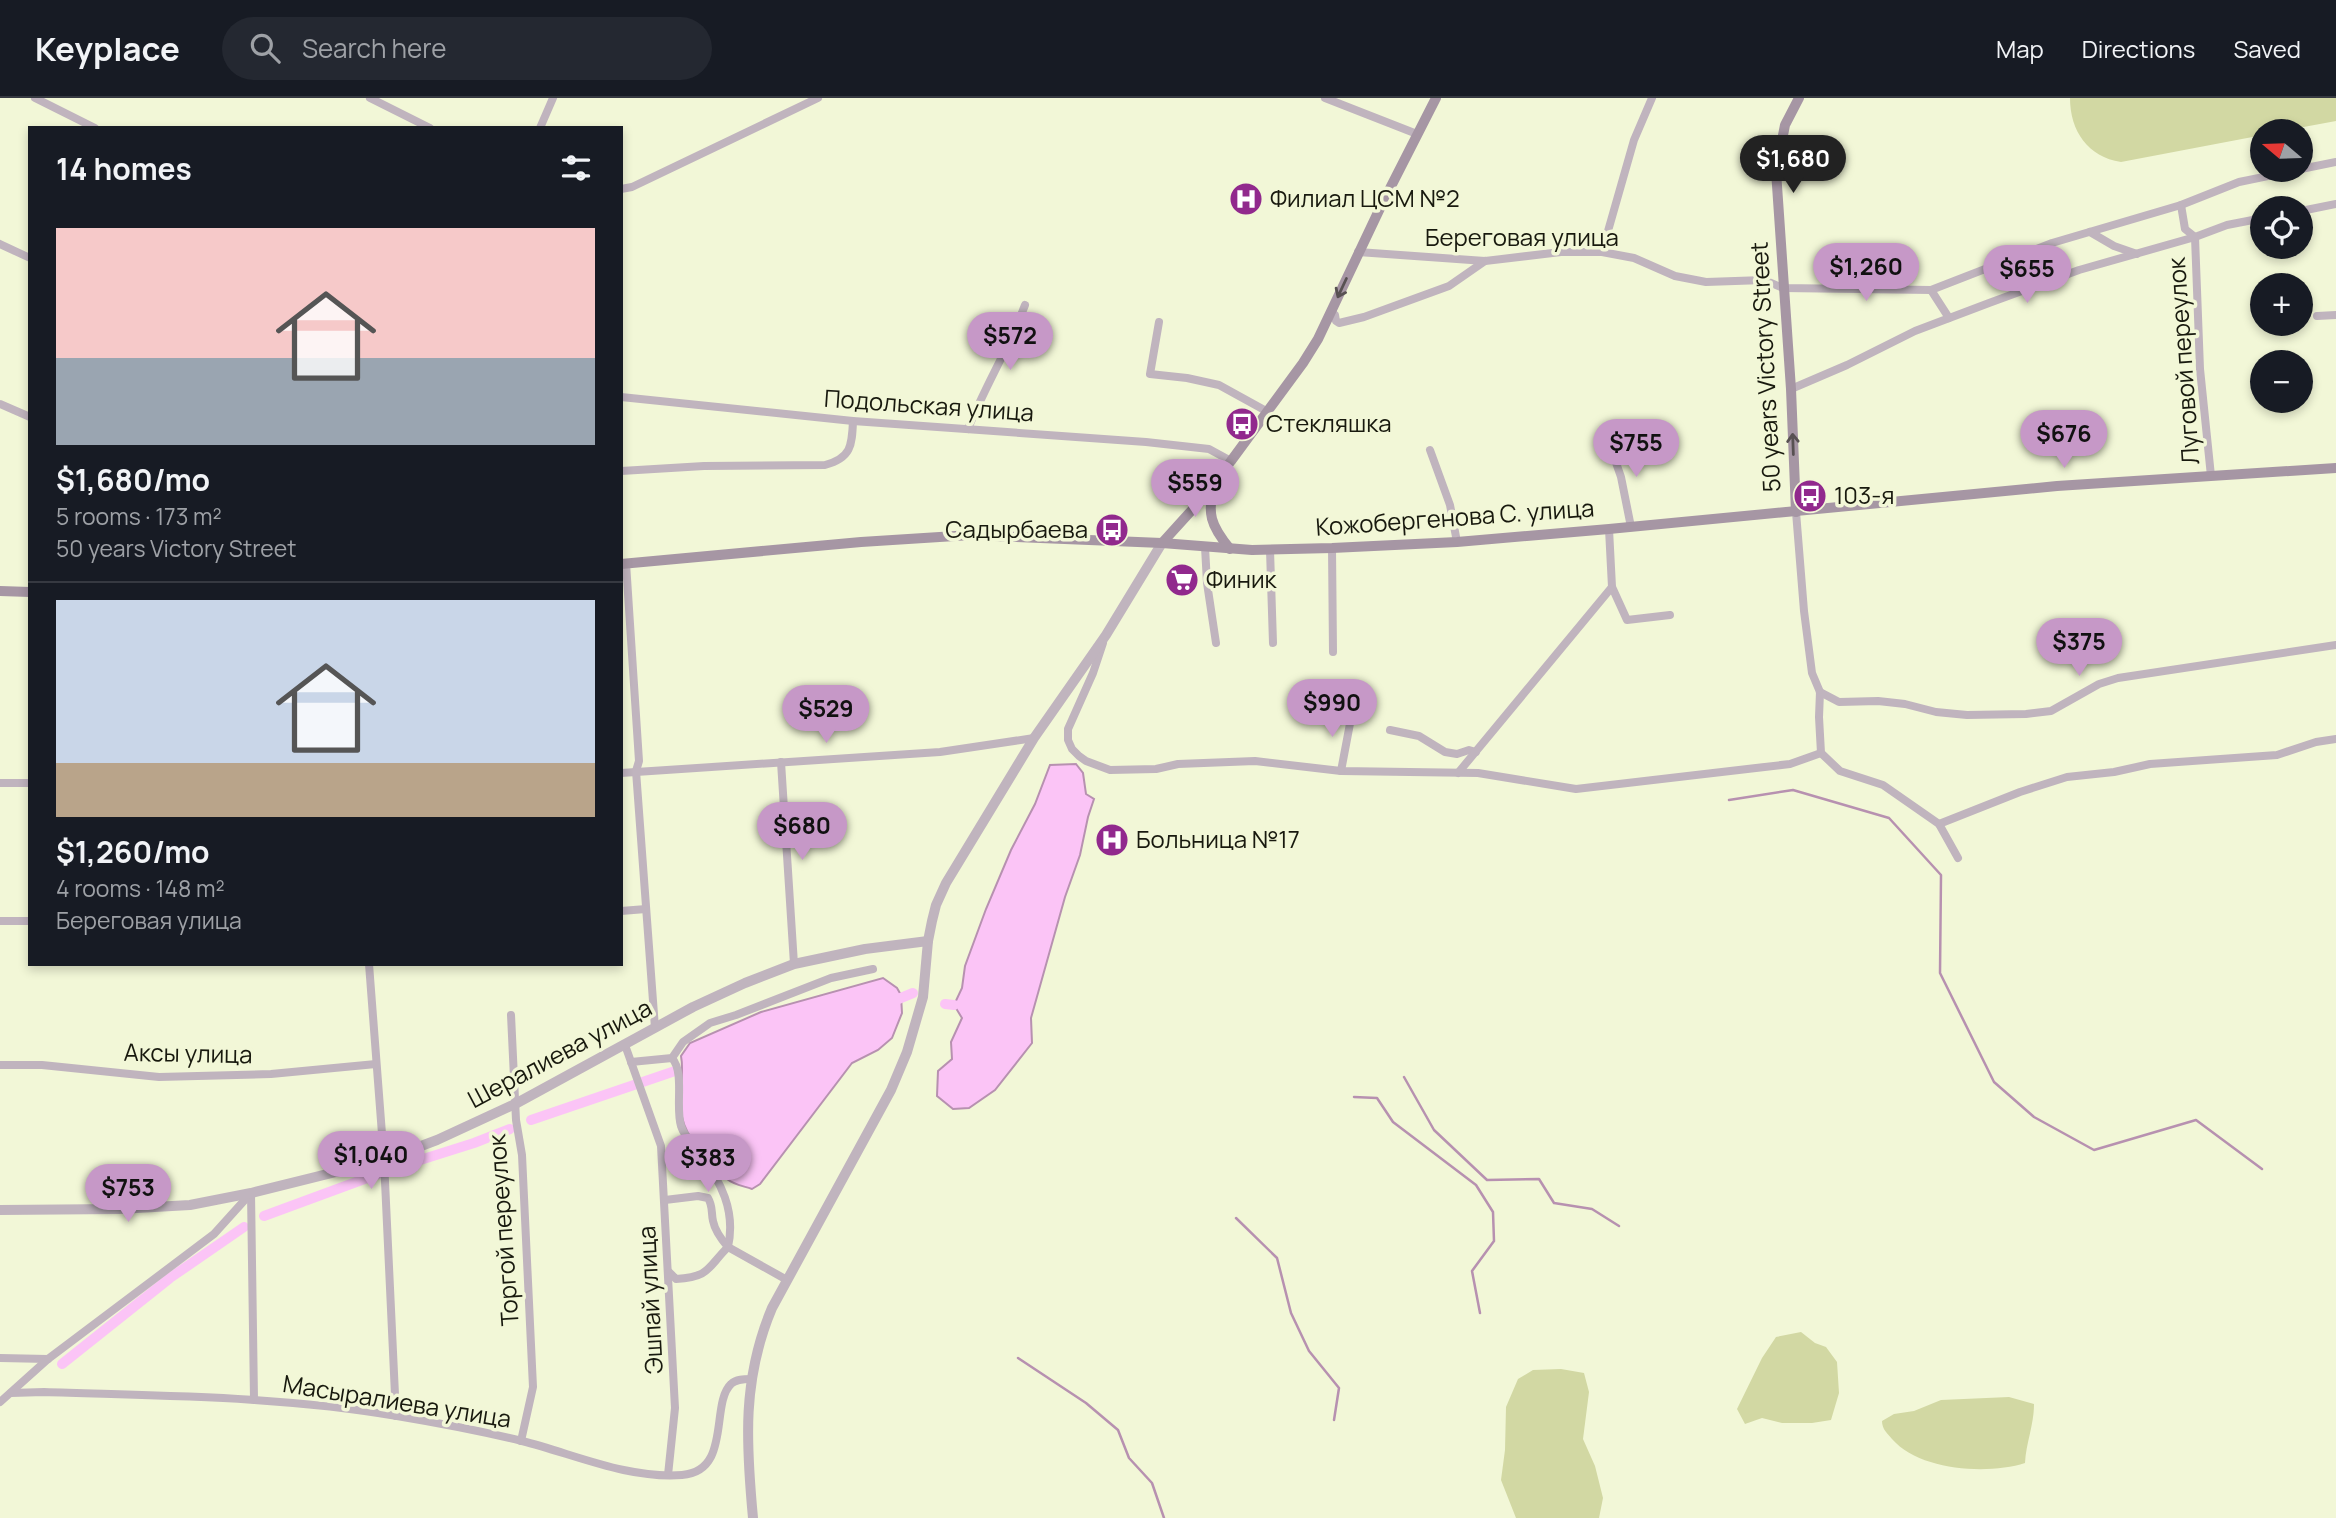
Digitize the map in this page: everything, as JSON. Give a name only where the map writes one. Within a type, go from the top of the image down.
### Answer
[{"type":"main road","points":[[1162,543],[1231,461],[1303,363],[1331,312],[1358,252],[1436,98]]},
{"type":"main road","name":"50 years Victory Street","points":[[1796,512],[1791,389],[1776,171],[1784,125],[1799,98]]},
{"type":"main road","name":"Кожобергенова С. улица","points":[[624,564],[861,542],[971,535],[1270,550],[1457,541],[2057,486],[2336,468]]},
{"type":"main road","points":[[1217,478],[1209,506],[1211,518],[1214,529],[1230,549]]},
{"type":"main road","points":[[0,591],[28,592]]},
{"type":"street","points":[[35,98],[91,126]]},
{"type":"street","points":[[370,98],[426,126]]},
{"type":"street","points":[[541,126],[553,98]]},
{"type":"street","points":[[623,189],[632,187],[818,98]]},
{"type":"street","points":[[1325,98],[1417,134]]},
{"type":"street","points":[[1602,252],[1634,141],[1652,98]]},
{"type":"street","name":"Береговая улица","points":[[2314,166],[2336,162]]},
{"type":"street","name":"Береговая улица","points":[[1358,252],[1485,261],[1562,252],[1602,252],[1634,258],[1675,276],[1706,282],[1764,280],[1783,288],[1931,290],[2052,243],[2181,205],[2250,180]]},
{"type":"street","points":[[2313,209],[2336,204]]},
{"type":"street","name":"Луговой переулок","points":[[2181,205],[2185,229],[2195,237],[2200,369],[2211,476]]},
{"type":"street","points":[[1791,389],[1915,331],[2079,270],[2250,221]]},
{"type":"street","points":[[2090,232],[2137,254]]},
{"type":"street","points":[[0,244],[28,257]]},
{"type":"street","points":[[1331,312],[1339,323],[1364,317],[1449,286],[1485,261]]},
{"type":"street","points":[[1931,290],[1949,318]]},
{"type":"street","points":[[968,429],[980,397],[1014,334],[1025,305]]},
{"type":"street","points":[[2317,316],[2336,315]]},
{"type":"street","points":[[1159,322],[1150,374],[1219,385],[1268,412]]},
{"type":"street","name":"Подольская улица","points":[[623,397],[853,421],[1209,449],[1231,461]]},
{"type":"street","points":[[0,404],[28,416]]},
{"type":"street","points":[[623,471],[705,466],[824,465],[837,462],[845,456],[850,447],[853,421]]},
{"type":"street","points":[[1608,437],[1621,477],[1631,527]]},
{"type":"street","points":[[1430,450],[1450,505],[1457,541]]},
{"type":"street","points":[[1796,512],[1812,673],[1820,692],[1821,753],[1840,771],[1883,786],[1939,824],[1958,859]]},
{"type":"street","points":[[1609,529],[1612,587],[1627,620],[1671,615]]},
{"type":"street","points":[[753,1518],[747,1418],[751,1379],[761,1336],[788,1280],[891,1090],[907,1052],[923,997],[928,941],[936,905],[946,883],[1034,737],[1106,635],[1162,543]]},
{"type":"street","points":[[1205,547],[1207,583],[1216,643]]},
{"type":"street","points":[[1332,548],[1333,652]]},
{"type":"street","points":[[1270,550],[1273,643]]},
{"type":"street","points":[[624,564],[655,1028]]},
{"type":"street","points":[[1458,773],[1612,587]]},
{"type":"street","points":[[1106,635],[1093,673],[1068,729],[1072,749],[1087,761],[1110,770],[1255,761],[1341,771],[1478,773],[1576,789],[1790,764],[1821,753]]},
{"type":"street","points":[[1820,692],[1839,702],[1878,701],[1967,715],[2026,714],[2050,711],[2099,684],[2118,678],[2336,645]]},
{"type":"street","points":[[1341,771],[1352,713]]},
{"type":"street","points":[[1390,730],[1419,736],[1445,752],[1457,754],[1476,751]]},
{"type":"street","points":[[623,773],[940,752],[1034,737]]},
{"type":"street","points":[[1939,824],[2020,792],[2067,777],[2171,762],[2277,755],[2316,742],[2336,739]]},
{"type":"street","points":[[781,762],[794,964]]},
{"type":"street","points":[[0,783],[28,783]]},
{"type":"street","points":[[623,911],[646,909]]},
{"type":"street","points":[[0,921],[28,921]]},
{"type":"street","name":"Шералиева улица","points":[[0,1210],[119,1209],[190,1205],[384,1160],[437,1140],[517,1103],[728,990],[794,964],[865,949],[928,941]]},
{"type":"street","points":[[369,966],[384,1160],[396,1416]]},
{"type":"street","points":[[672,1059],[682,1042],[710,1023],[822,982],[873,969]]},
{"type":"street","name":"Торгой переулок","points":[[511,1015],[516,1120],[522,1155],[533,1387],[521,1441]]},
{"type":"street","name":"Эшпай улица","points":[[625,1045],[661,1146],[675,1408],[668,1475]]},
{"type":"street","points":[[631,1062],[672,1059]]},
{"type":"street","points":[[669,1272],[677,1279],[704,1274],[728,1247],[732,1230],[728,1203],[708,1164],[681,1129],[677,1105],[679,1071],[672,1059]]},
{"type":"street","name":"Аксы улица","points":[[0,1065],[42,1065],[159,1077],[271,1074],[376,1065]]},
{"type":"street","points":[[0,1402],[48,1359],[214,1234],[251,1193]]},
{"type":"street","points":[[251,1193],[254,1399]]},
{"type":"street","points":[[665,1200],[698,1196],[708,1198],[712,1205],[713,1223],[728,1247],[788,1280]]},
{"type":"street","points":[[0,1358],[48,1359]]},
{"type":"street","name":"Масыралиева улица","points":[[11,1394],[44,1392],[254,1399],[396,1416],[521,1441],[632,1472],[668,1475],[695,1472],[703,1465],[717,1440],[726,1392],[731,1384],[740,1379],[751,1379]]},
{"type":"green space","points":[[2070,98],[2336,98],[2336,121],[2314,125],[2314,119],[2250,119],[2250,137],[2121,162],[2099,155],[2090,148],[2077,131]]},
{"type":"green space","points":[[1801,1332],[1815,1343],[1826,1347],[1837,1362],[1839,1393],[1831,1420],[1782,1423],[1762,1418],[1745,1424],[1737,1409],[1762,1358],[1776,1337]]},
{"type":"green space","points":[[1561,1369],[1584,1373],[1589,1392],[1583,1439],[1595,1466],[1603,1498],[1599,1518],[1516,1518],[1501,1480],[1506,1407],[1518,1379],[1533,1370]]},
{"type":"green space","points":[[2009,1397],[2034,1404],[2025,1463],[2010,1467],[1955,1468],[1919,1458],[1892,1439],[1882,1424],[1882,1421],[1894,1414],[1914,1411],[1941,1400]]},
{"type":"shaded area","points":[[1076,764],[1083,773],[1086,794],[1094,799],[1031,1018],[1032,1043],[995,1090],[969,1108],[953,1109],[937,1096],[938,1071],[952,1059],[951,1042],[962,1018],[954,1005],[962,988],[965,966],[986,909],[1011,850],[1035,804],[1050,765]]},
{"type":"shaded area","points":[[883,978],[897,988],[901,995],[902,1013],[892,1038],[878,1050],[852,1063],[760,1184],[752,1189],[727,1179],[700,1151],[684,1125],[680,1102],[681,1056],[690,1043],[761,1012]]},
{"type":"waterway","points":[[1729,800],[1793,790],[1889,818],[1941,875],[1940,973],[1994,1082],[2034,1117],[2094,1150],[2196,1120],[2262,1169]]},
{"type":"waterway","points":[[891,1002],[913,993]]},
{"type":"waterway","points":[[945,1004],[954,1005]]},
{"type":"waterway","points":[[531,1120],[675,1071]]},
{"type":"waterway","points":[[1404,1077],[1434,1130],[1487,1180],[1539,1179],[1554,1203],[1592,1209],[1619,1226]]},
{"type":"waterway","points":[[1354,1097],[1377,1098],[1393,1122],[1476,1185],[1493,1212],[1494,1241],[1472,1271],[1480,1313]]},
{"type":"waterway","points":[[395,1168],[510,1129]]},
{"type":"waterway","points":[[264,1216],[378,1174]]},
{"type":"waterway","points":[[1236,1218],[1277,1258],[1291,1313],[1309,1351],[1339,1388],[1334,1420]]},
{"type":"waterway","points":[[62,1364],[170,1278],[244,1227]]},
{"type":"waterway","points":[[1018,1358],[1086,1403],[1118,1430],[1129,1458],[1152,1483],[1164,1518]]},
{"type":"place","name":"Филиал ЦСМ №2","points":[[1246,199]]},
{"type":"place","name":"Стекляшка","points":[[1242,424]]},
{"type":"place","name":"103-я","points":[[1810,496]]},
{"type":"place","name":"Садырбаева","points":[[1112,530]]},
{"type":"place","name":"Финик","points":[[1182,580]]},
{"type":"place","name":"Больница №17","points":[[1112,840]]}]
